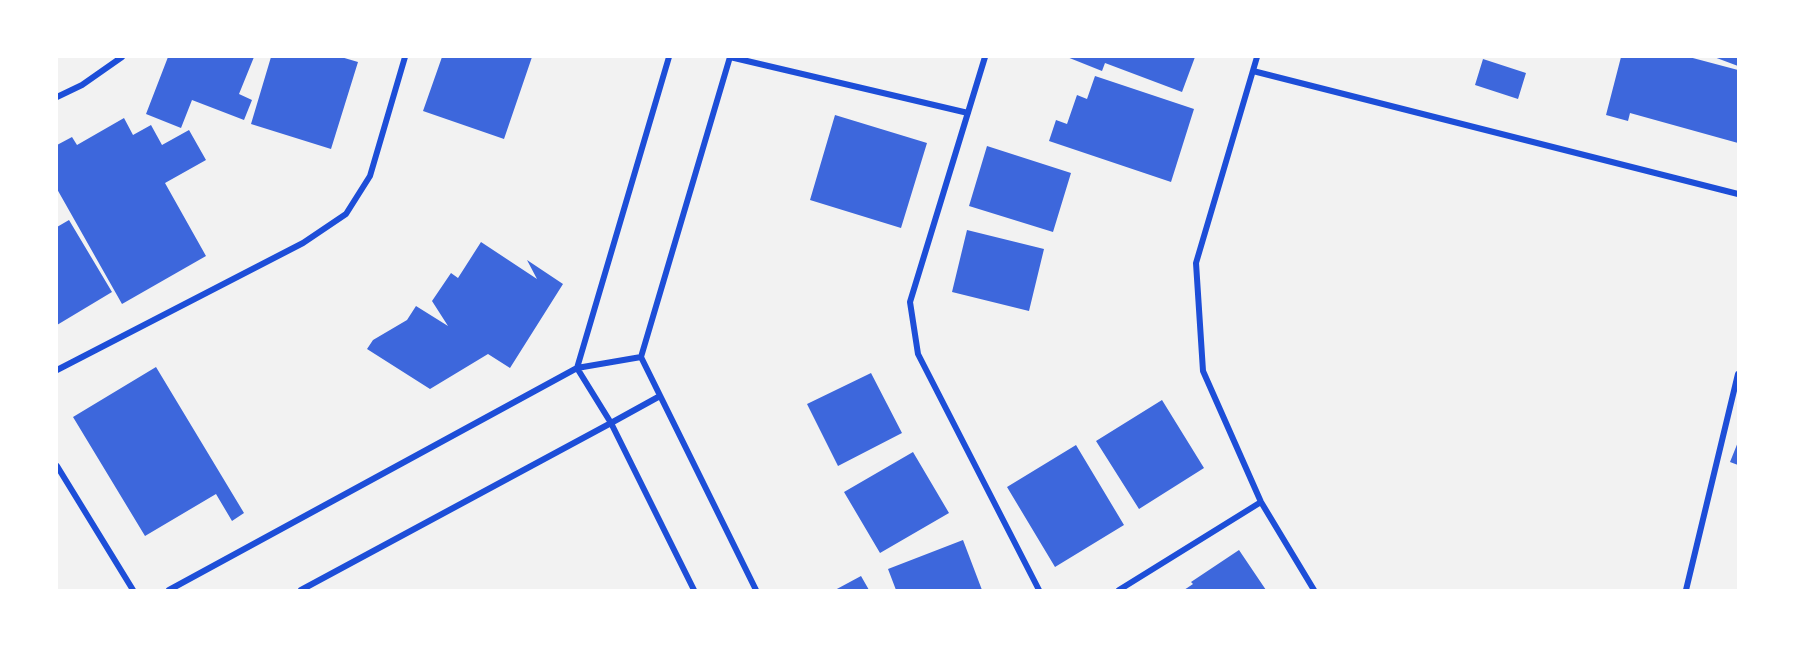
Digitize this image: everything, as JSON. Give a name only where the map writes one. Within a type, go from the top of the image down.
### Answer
[{"type":"street","points":[[57,97],[82,85],[122,57]]},
{"type":"street","points":[[57,370],[303,243],[346,214],[370,176],[405,57]]},
{"type":"street","points":[[669,57],[577,368],[611,423],[694,590]]},
{"type":"street","points":[[756,590],[641,357],[730,57],[968,113]]},
{"type":"street","points":[[985,57],[910,302],[918,354],[1039,590]]},
{"type":"street","points":[[1257,57],[1196,263],[1203,371],[1262,502],[1314,590]]},
{"type":"street","points":[[1253,71],[1738,194]]},
{"type":"street","points":[[169,590],[577,368],[641,357]]},
{"type":"street","points":[[1686,590],[1738,374]]},
{"type":"street","points":[[301,590],[660,396]]},
{"type":"street","points":[[57,466],[133,590]]},
{"type":"street","points":[[1119,590],[1262,502]]},
{"type":"building","points":[[168,57],[254,57],[239,94],[252,100],[244,120],[192,100],[181,128],[146,114]]},
{"type":"building","points":[[271,57],[341,57],[358,62],[331,149],[251,124]]},
{"type":"building","points":[[442,57],[532,57],[504,139],[423,111]]},
{"type":"building","points":[[1067,57],[1195,57],[1182,92],[1105,63],[1102,71]]},
{"type":"building","points":[[1621,57],[1689,57],[1738,70],[1738,143],[1630,113],[1628,121],[1606,115]]},
{"type":"building","points":[[1714,57],[1738,57],[1738,66]]},
{"type":"building","points":[[1483,59],[1526,73],[1518,99],[1475,85]]},
{"type":"building","points":[[1095,76],[1194,109],[1171,182],[1049,141],[1056,120],[1067,124],[1077,95],[1087,99]]},
{"type":"building","points":[[835,115],[927,143],[901,228],[810,200]]},
{"type":"building","points":[[124,118],[133,135],[151,125],[162,145],[189,130],[206,160],[165,183],[206,256],[122,304],[57,189],[57,145],[72,137],[77,145]]},
{"type":"building","points":[[987,146],[1071,173],[1053,232],[969,206]]},
{"type":"building","points":[[69,220],[112,292],[57,325],[57,227]]},
{"type":"building","points":[[967,230],[1044,249],[1029,311],[952,292]]},
{"type":"building","points":[[481,242],[537,279],[527,260],[563,284],[510,368],[488,354],[430,389],[367,349],[373,340],[407,320],[416,306],[448,326],[432,301],[451,273],[458,278]]},
{"type":"building","points":[[156,367],[244,513],[232,521],[216,494],[145,536],[73,417]]},
{"type":"building","points":[[871,373],[902,433],[838,466],[807,404]]},
{"type":"building","points":[[1162,400],[1204,468],[1139,509],[1096,441]]},
{"type":"building","points":[[1738,442],[1738,465],[1730,462]]},
{"type":"building","points":[[1076,445],[1124,525],[1055,567],[1007,487]]},
{"type":"building","points":[[913,452],[949,513],[880,553],[844,492]]},
{"type":"building","points":[[963,540],[982,590],[896,590],[888,569]]},
{"type":"building","points":[[1239,550],[1266,590],[1184,590],[1193,584],[1191,582]]},
{"type":"building","points":[[861,576],[869,590],[835,590]]}]
